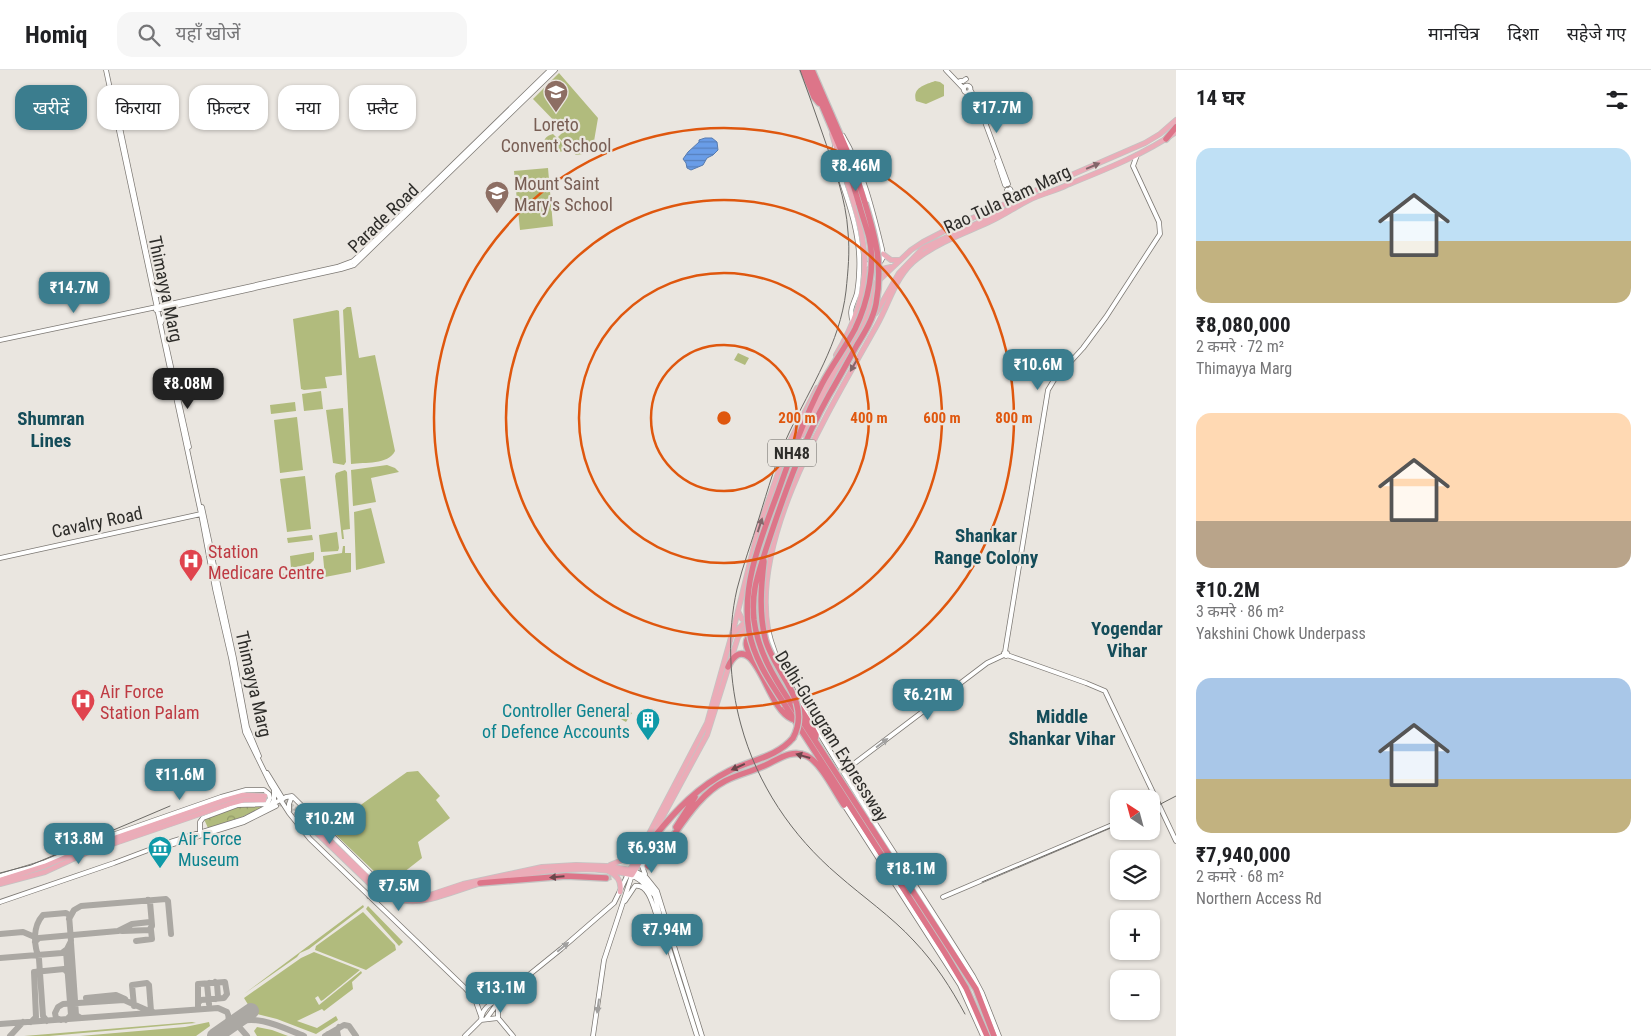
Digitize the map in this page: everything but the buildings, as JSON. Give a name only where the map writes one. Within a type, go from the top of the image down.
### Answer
[{"type":"highway","points":[[803,70],[814,97],[822,106]]},
{"type":"highway","name":"Delhi-Gurugram Expressway","points":[[807,70],[822,106],[831,120]]},
{"type":"highway","name":"Delhi-Gurugram Expressway","points":[[812,70],[831,120],[852,162],[869,238],[872,261],[866,299],[855,327],[803,422],[768,518],[752,570],[748,592],[749,631],[755,653],[767,677],[814,739],[976,989],[994,1036]]},
{"type":"highway","points":[[1166,139],[1176,127]]},
{"type":"highway","name":"Delhi-Gurugram Expressway","points":[[862,204],[876,239],[879,263],[876,304],[870,322],[825,403],[774,520],[755,584],[753,602],[754,621],[766,662],[794,720],[966,988],[987,1036]]},
{"type":"highway","points":[[654,839],[674,812],[704,788],[730,770],[775,753],[793,738],[800,718],[799,708],[770,653],[762,621],[761,590],[766,551]]},
{"type":"highway","points":[[754,623],[769,658],[788,692],[816,734],[814,739]]},
{"type":"highway","points":[[763,641],[760,636],[749,635],[746,640],[748,650],[765,684],[786,714],[794,720]]},
{"type":"highway","points":[[728,667],[732,658],[741,654],[748,656],[756,666]]},
{"type":"highway","points":[[788,692],[799,698]]},
{"type":"highway","points":[[648,866],[658,858],[689,814],[714,788],[726,780],[767,765],[788,754],[802,754],[814,761],[844,805]]},
{"type":"highway","points":[[668,843],[681,817],[704,788]]},
{"type":"highway","points":[[480,883],[566,876],[606,878]]},
{"type":"main road","points":[[631,872],[707,723],[731,640],[750,557],[788,445],[806,408],[843,343],[860,302],[865,273],[864,238],[835,145],[831,120]]},
{"type":"main road","name":"Rao Tula Ram Marg","points":[[791,455],[836,369],[865,319],[874,286],[911,250],[935,235],[1145,143],[1160,134],[1176,120]]},
{"type":"main road","name":"Rao Tula Ram Marg","points":[[768,629],[765,608],[767,576],[782,519],[807,455],[826,416],[878,322],[897,282],[906,269],[931,248],[1006,214],[1028,200],[1137,155],[1176,132]]},
{"type":"main road","points":[[870,322],[892,283],[906,264],[923,248],[1028,200]]},
{"type":"main road","points":[[882,254],[891,260],[900,260]]},
{"type":"main road","points":[[865,273],[894,266]]},
{"type":"main road","points":[[788,445],[807,455]]},
{"type":"main road","points":[[750,557],[752,564],[757,568],[764,567],[770,562]]},
{"type":"main road","points":[[738,609],[744,620],[755,620],[760,617],[765,608]]},
{"type":"main road","points":[[731,640],[738,627],[746,623],[754,623],[768,629]]},
{"type":"main road","points":[[631,872],[654,839],[662,820],[708,735],[739,634],[754,623]]},
{"type":"main road","points":[[0,880],[45,866],[141,827],[232,798],[243,795],[264,798],[229,804],[86,853],[45,872],[0,884]]},
{"type":"main road","points":[[631,872],[606,868],[576,865],[542,867],[463,884],[430,896],[411,898],[392,894],[376,885],[298,812],[373,887],[387,897],[398,901],[421,901],[480,883],[550,870],[606,868],[627,858],[638,851],[644,844]]},
{"type":"main road","points":[[606,868],[617,877],[620,884],[620,892]]},
{"type":"street","name":"Thimayya Marg","points":[[107,70],[155,290],[156,308],[161,323],[234,658],[247,727],[250,737],[282,801]]},
{"type":"street","name":"Thimayya Marg","points":[[107,70],[156,308],[205,529],[215,588],[245,732],[274,790],[282,801]]},
{"type":"street","name":"Parade Road","points":[[0,340],[171,305],[338,267],[353,261],[550,70]]},
{"type":"street","name":"Parade Road","points":[[227,292],[354,265],[555,70]]},
{"type":"street","points":[[947,70],[960,81],[979,106],[1013,200]]},
{"type":"street","points":[[947,70],[965,87]]},
{"type":"street","points":[[960,81],[966,78]]},
{"type":"street","points":[[831,120],[850,148],[876,224],[882,254],[881,261],[865,265]]},
{"type":"street","points":[[835,145],[833,156],[853,217],[859,252],[857,291],[851,307],[853,322]]},
{"type":"street","points":[[1005,654],[1048,390],[1106,317],[1160,234],[1159,222],[1133,166],[1137,155]]},
{"type":"street","points":[[1120,162],[1133,166]]},
{"type":"street","points":[[155,290],[171,305],[166,310],[161,323]]},
{"type":"street","name":"Cavalry Road","points":[[0,558],[201,514]]},
{"type":"street","points":[[768,629],[781,665],[799,698],[843,772],[973,976],[1000,1036]]},
{"type":"street","points":[[843,772],[987,663],[1005,654],[1105,691],[1152,790]]},
{"type":"street","points":[[0,876],[43,863],[98,840],[141,827],[236,792],[264,790],[269,794],[270,798],[267,804],[238,805],[201,820]]},
{"type":"street","points":[[270,808],[274,800],[274,790]]},
{"type":"street","points":[[280,794],[290,796],[378,881],[402,893],[430,896]]},
{"type":"street","points":[[843,795],[844,805],[960,985],[983,1036]]},
{"type":"street","points":[[0,902],[163,845],[244,822],[290,796]]},
{"type":"street","points":[[289,813],[290,796]]},
{"type":"street","points":[[282,801],[289,813],[310,838],[464,987],[480,999],[498,1001]]},
{"type":"street","points":[[270,808],[281,807],[289,813]]},
{"type":"street","points":[[1160,807],[1176,841]]},
{"type":"street","points":[[201,820],[207,832]]},
{"type":"street","points":[[200,834],[201,820]]},
{"type":"street","points":[[942,897],[1110,826]]},
{"type":"street","points":[[654,839],[643,868],[657,891],[702,1036]]},
{"type":"street","points":[[631,872],[645,876],[657,891]]},
{"type":"street","points":[[467,1035],[481,1018],[486,1007],[498,1001],[610,907],[616,900],[631,872]]},
{"type":"street","points":[[631,872],[644,878],[652,888],[697,1036]]},
{"type":"street","points":[[592,1036],[604,960],[631,872]]},
{"type":"street","points":[[622,906],[633,888],[639,885],[645,888],[665,935]]},
{"type":"street","points":[[368,896],[387,897]]},
{"type":"street","points":[[610,907],[617,904],[620,907],[620,911]]},
{"type":"street","points":[[464,987],[474,999],[481,1018]]},
{"type":"street","points":[[498,1001],[498,1018],[513,1036]]},
{"type":"street","points":[[486,1018],[498,1001]]},
{"type":"street","points":[[481,1018],[498,1018]]},
{"type":"street","points":[[473,1036],[474,1027]]},
{"type":"green space","points":[[559,73],[598,118],[593,147],[589,153],[576,155],[558,137],[564,131],[533,99]]},
{"type":"green space","points":[[935,81],[944,85],[944,96],[926,104],[916,101],[917,90]]},
{"type":"green space","points":[[553,134],[569,150],[548,154],[544,142],[546,137]]},
{"type":"green space","points":[[548,168],[553,226],[520,230],[514,171]]},
{"type":"green space","points":[[351,307],[359,358],[375,355],[395,451],[382,461],[351,464],[343,310]]},
{"type":"green space","points":[[339,311],[342,375],[325,377],[327,388],[301,389],[293,319]]},
{"type":"green space","points":[[738,353],[749,358],[745,365],[734,360]]},
{"type":"green space","points":[[321,391],[323,409],[304,411],[302,394]]},
{"type":"green space","points":[[295,402],[296,411],[271,414],[270,405]]},
{"type":"green space","points":[[343,408],[346,462],[344,465],[333,463],[326,410]]},
{"type":"green space","points":[[297,417],[303,470],[280,473],[274,420]]},
{"type":"green space","points":[[387,465],[399,472],[371,478],[376,502],[353,506],[351,470]]},
{"type":"green space","points":[[345,470],[347,472],[350,529],[343,530],[344,539],[342,539],[335,476],[336,473]]},
{"type":"green space","points":[[305,476],[311,529],[287,532],[280,479]]},
{"type":"green space","points":[[371,508],[385,563],[356,570],[354,512]]},
{"type":"green space","points":[[337,532],[338,551],[321,552],[319,535]]},
{"type":"green space","points":[[312,535],[313,540],[288,543],[287,538]]},
{"type":"green space","points":[[343,546],[345,546],[345,553],[351,553],[351,572],[325,577],[323,556],[342,553]]},
{"type":"green space","points":[[314,552],[314,560],[310,564],[291,568],[290,556]]},
{"type":"green space","points":[[302,571],[303,573],[313,572],[314,575],[284,579],[281,574]]},
{"type":"green space","points":[[621,707],[632,713],[626,722],[619,718],[621,714],[618,712]]},
{"type":"green space","points":[[418,771],[440,796],[436,800],[450,818],[418,842],[422,858],[390,883],[379,876],[335,834],[353,815],[355,809],[407,772]]},
{"type":"green space","points":[[262,805],[263,807],[242,817],[208,828],[204,819],[242,806]]},
{"type":"green space","points":[[363,905],[364,907],[309,949],[300,953],[244,994]]},
{"type":"green space","points":[[368,906],[403,942],[399,946],[366,909]]},
{"type":"green space","points":[[363,912],[395,945],[396,950],[366,970],[315,950],[316,946]]},
{"type":"green space","points":[[314,952],[360,970],[323,1000],[321,1001],[318,996],[315,998],[319,1005],[361,971],[362,973],[352,982],[353,989],[324,1011],[322,1009],[297,1021],[317,1028],[336,1016],[338,1020],[316,1034],[277,1019],[257,1014],[255,1016],[244,998],[301,958]]},
{"type":"green space","points":[[209,1022],[210,1026],[196,1036],[80,1036],[185,1027]]},
{"type":"green space","points":[[196,1023],[49,1036],[24,1036]]},
{"type":"green space","points":[[257,1027],[288,1036],[257,1036],[254,1031]]},
{"type":"water","points":[[712,138],[717,142],[718,150],[707,158],[703,165],[691,170],[687,168],[683,159],[699,140]]},
{"type":"taxiway","points":[[69,919],[74,910],[81,906],[166,899],[168,901],[171,934]]},
{"type":"taxiway","points":[[148,900],[150,902],[152,925]]},
{"type":"taxiway","points":[[47,1021],[43,1016],[39,959],[35,936],[37,925],[43,915],[66,913],[69,915],[71,941],[66,951],[71,1015],[66,1020]]},
{"type":"taxiway","points":[[35,942],[39,938],[118,931],[132,924],[150,922],[152,926],[150,929]]},
{"type":"taxiway","points":[[122,931],[151,930],[152,939],[136,941]]},
{"type":"taxiway","points":[[0,934],[23,932],[37,938]]},
{"type":"taxiway","points":[[71,943],[76,1015],[81,1018]]},
{"type":"taxiway","points":[[0,958],[62,953],[66,950]]},
{"type":"taxiway","points":[[31,1022],[36,1017],[34,972],[64,969],[67,972]]},
{"type":"taxiway","points":[[215,982],[217,984],[218,997],[216,999]]},
{"type":"taxiway","points":[[198,1009],[198,984],[225,982],[227,994],[224,998],[201,1000],[199,1002]]},
{"type":"taxiway","points":[[134,1006],[132,985],[147,983],[149,985],[151,1011],[153,1012]]},
{"type":"taxiway","points":[[209,983],[207,984],[209,1004]]},
{"type":"taxiway","points":[[86,998],[116,995],[125,999]]},
{"type":"taxiway","points":[[61,1020],[56,1018],[55,1013],[58,1007],[63,1004],[124,1000],[151,1012]]},
{"type":"taxiway","points":[[0,1024],[218,1008],[227,1012],[229,1018],[227,1025],[221,1032]]},
{"type":"taxiway","points":[[233,1020],[247,1036]]},
{"type":"taxiway","points":[[232,1024],[250,1020],[268,1022],[304,1036]]},
{"type":"taxiway","points":[[10,1036],[23,1022]]},
{"type":"taxiway","points":[[325,1036],[344,1025],[349,1026],[356,1036]]},
{"type":"taxiway","points":[[328,1034],[333,1033],[338,1036],[337,1031],[339,1027]]},
{"type":"runway","points":[[215,1036],[251,1011]]},
{"type":"tunnel","points":[[265,796],[286,802],[299,811]]},
{"type":"tunnel","points":[[265,800],[284,805],[297,814]]},
{"type":"tunnel","points":[[606,878],[623,876],[646,867]]},
{"type":"railway","points":[[800,70],[835,171],[845,207],[849,247],[846,291],[838,329],[824,364],[784,443],[739,580],[734,606],[731,640],[734,692],[748,747],[756,768],[778,808],[821,860],[896,923],[914,941],[942,976],[965,1014]]},
{"type":"railway","points":[[1160,804],[1176,796]]},
{"type":"railway","points":[[0,873],[31,865],[170,806]]},
{"type":"railway","points":[[982,882],[1110,828]]},
{"type":"place","name":"Loreto Convent School","points":[[556,113]]},
{"type":"place","name":"Mount Saint Mary's School","points":[[497,214]]},
{"type":"place","name":"Station Medicare Centre","points":[[191,582]]},
{"type":"place","name":"Air Force Station Palam","points":[[83,722]]},
{"type":"place","name":"Controller General of Defence Accounts","points":[[648,741]]},
{"type":"place","name":"Air Force Museum","points":[[160,869]]},
{"type":"district","name":"Shumran Lines","points":[[51,429]]},
{"type":"district","name":"Shankar Range Colony","points":[[986,546]]},
{"type":"district","name":"Yogendar Vihar","points":[[1127,639]]},
{"type":"district","name":"Middle Shankar Vihar","points":[[1062,727]]}]
